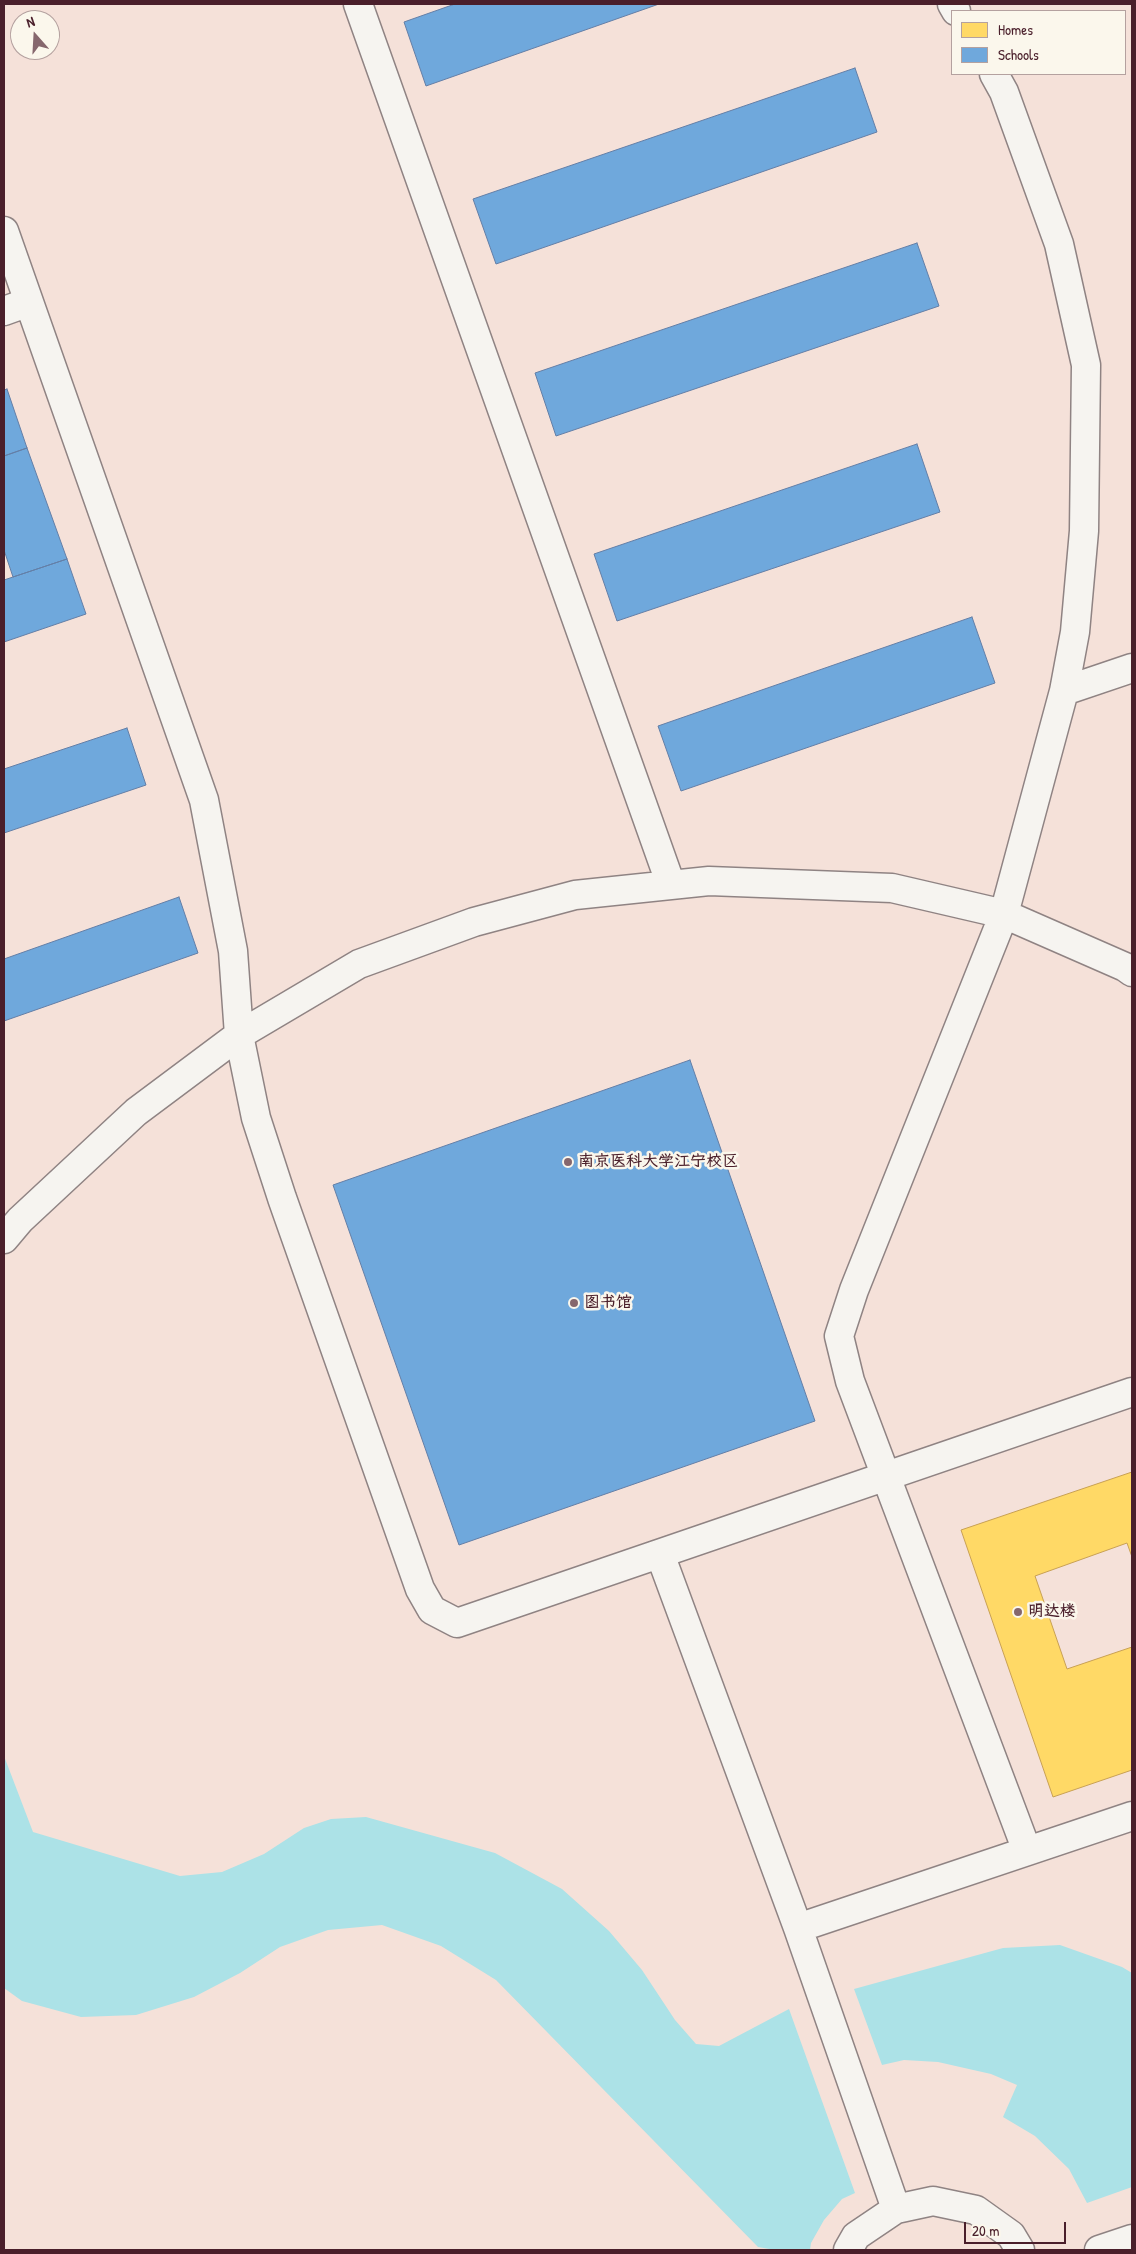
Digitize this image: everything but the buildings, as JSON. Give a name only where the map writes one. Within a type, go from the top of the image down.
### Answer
[{"type":"lane","points":[[358,4],[671,885]]},
{"type":"lane","points":[[995,75],[1004,92],[1059,244],[1086,365],[1084,531],[1075,632],[1064,691],[1004,914],[854,1290],[839,1336],[850,1381],[1027,1851]]},
{"type":"lane","points":[[4,231],[16,306],[204,800],[233,951],[239,1035],[256,1118],[282,1198],[420,1589],[432,1610],[457,1623],[1132,1392]]},
{"type":"lane","points":[[1064,691],[1132,668]]},
{"type":"lane","points":[[4,1239],[20,1220],[136,1112],[239,1035],[359,964],[474,922],[575,896],[709,881],[892,888],[1004,914],[1125,966],[1132,972]]},
{"type":"lane","points":[[660,1554],[798,1928],[896,2209]]},
{"type":"lane","points":[[798,1928],[1132,1816]]},
{"type":"lane","points":[[848,2250],[856,2236],[896,2209],[933,2201],[976,2210],[1011,2235],[1020,2250]]},
{"type":"lane","points":[[1099,2250],[1132,2239]]},
{"type":"shaded area","name":"南京医科大学江宁校区","points":[[4,4],[1132,4],[1132,2250],[4,2250]]},
{"type":"water","points":[[4,1756],[33,1832],[180,1876],[222,1872],[264,1854],[304,1828],[331,1819],[366,1817],[495,1853],[562,1889],[609,1931],[642,1970],[675,2020],[696,2044],[719,2046],[789,2009],[855,2193],[842,2199],[824,2220],[811,2243],[810,2250],[775,2250],[758,2247],[496,1980],[441,1946],[382,1925],[328,1930],[280,1947],[240,1973],[194,1997],[136,2015],[81,2017],[22,2001],[4,1988]]},
{"type":"water","points":[[1060,1945],[1122,1967],[1132,1973],[1132,2187],[1087,2203],[1069,2169],[1035,2136],[1003,2117],[1017,2085],[991,2074],[938,2062],[904,2060],[882,2065],[854,1989],[1003,1948]]},
{"type":"place","name":"南京医科大学江宁校区","points":[[568,1162]]},
{"type":"place","name":"图书馆","points":[[574,1303]]},
{"type":"place","name":"明达楼","points":[[1018,1612]]}]
